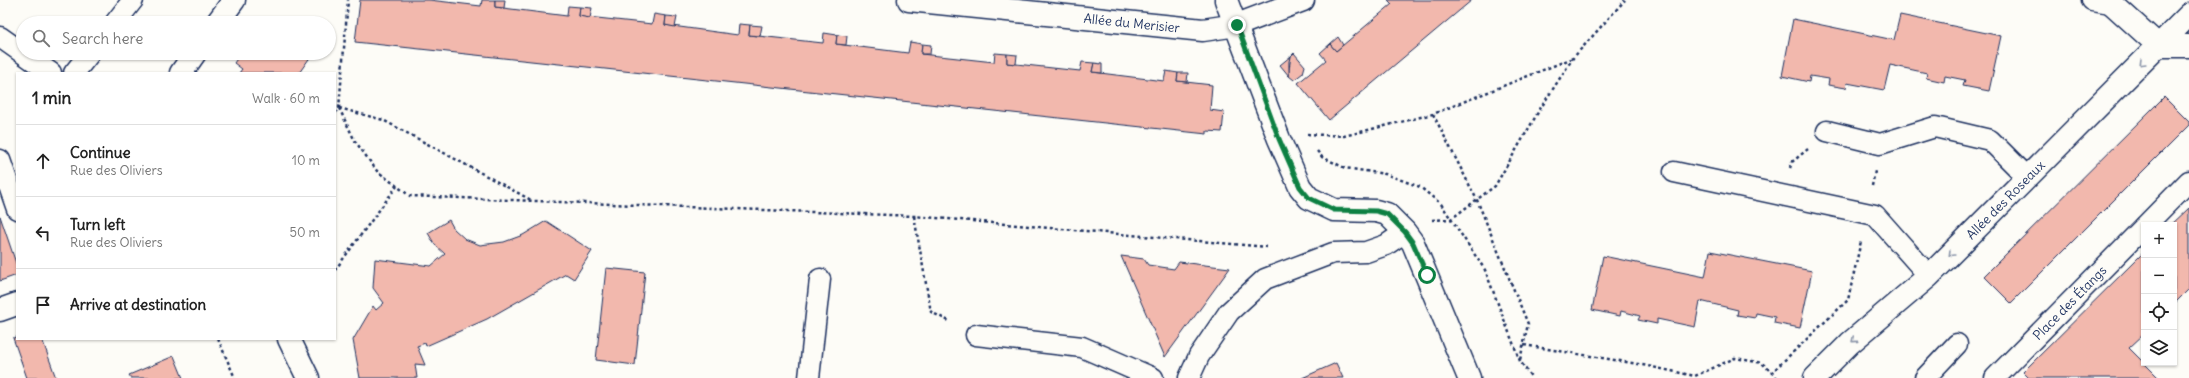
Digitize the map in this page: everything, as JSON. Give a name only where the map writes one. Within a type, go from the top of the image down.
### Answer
[{"type":"street","points":[[222,16],[234,0]]},
{"type":"street","name":"Allée du Merisier","points":[[909,0],[1203,30],[1237,25],[1303,0]]},
{"type":"street","points":[[1226,0],[1237,25],[1279,139],[1300,187],[1309,198],[1334,210],[1376,211],[1387,214],[1405,232],[1413,243],[1469,378]]},
{"type":"street","points":[[2104,1],[2159,46],[2189,46]]},
{"type":"street","name":"Allée des Roseaux","points":[[1815,378],[1850,343],[1929,276],[2189,15]]},
{"type":"street","points":[[182,72],[190,60]]},
{"type":"street","points":[[0,310],[16,304]]},
{"type":"street","points":[[289,340],[308,378]]},
{"type":"lane","points":[[120,16],[133,0]]},
{"type":"lane","points":[[0,37],[16,48]]},
{"type":"lane","points":[[33,60],[50,72]]},
{"type":"lane","points":[[75,72],[84,60]]},
{"type":"lane","points":[[1827,131],[1880,144],[1935,127],[1990,140],[2027,177]]},
{"type":"lane","points":[[0,160],[16,206]]},
{"type":"lane","points":[[1674,172],[1876,215],[1929,276]]},
{"type":"lane","name":"Place des Étangs","points":[[2149,222],[2189,181]]},
{"type":"lane","name":"Place des Étangs","points":[[1995,378],[2141,230]]},
{"type":"lane","points":[[1189,378],[1199,356],[1229,312],[1265,279],[1334,253],[1366,252],[1386,244],[1405,232]]},
{"type":"lane","points":[[809,378],[820,279]]},
{"type":"lane","points":[[976,335],[1082,347],[1153,378]]},
{"type":"lane","points":[[1925,378],[1957,344]]},
{"type":"path","points":[[336,112],[339,108],[348,0]]},
{"type":"path","points":[[1451,219],[1495,186],[1540,109],[1573,58],[1625,0]]},
{"type":"path","points":[[1304,133],[1344,136],[1433,114],[1573,58]]},
{"type":"path","points":[[339,108],[355,141],[377,171],[410,196],[914,216],[1270,247]]},
{"type":"path","points":[[339,108],[383,120],[531,201]]},
{"type":"path","points":[[1433,114],[1477,200],[1528,324],[1520,361]]},
{"type":"path","points":[[1781,195],[1792,162],[1827,131]]},
{"type":"path","points":[[1771,372],[1848,300],[1880,144]]},
{"type":"path","points":[[336,269],[397,186]]},
{"type":"path","points":[[914,216],[931,312],[976,335]]},
{"type":"path","points":[[218,340],[235,378]]},
{"type":"path","points":[[1524,345],[1638,364],[1695,376],[1735,358],[1762,363],[1777,378]]},
{"type":"building","points":[[360,0],[429,0],[481,6],[482,0],[495,0],[495,7],[567,16],[568,6],[580,7],[579,16],[652,24],[654,14],[666,16],[665,25],[738,35],[739,24],[750,25],[749,35],[823,43],[824,33],[837,35],[836,44],[908,53],[910,42],[922,44],[921,54],[994,62],[995,53],[1007,54],[1007,63],[1080,71],[1082,62],[1094,63],[1092,72],[1164,81],[1166,71],[1178,73],[1177,81],[1212,85],[1210,110],[1224,112],[1222,132],[1207,131],[1207,134],[355,42]]},
{"type":"building","points":[[495,0],[505,0],[504,8],[495,7]]},
{"type":"building","points":[[1388,0],[1472,0],[1329,120],[1298,83],[1326,60],[1320,53],[1330,44],[1336,51],[1392,4]]},
{"type":"building","points":[[580,7],[592,8],[590,18],[579,16]]},
{"type":"building","points":[[1900,15],[2001,36],[1989,91],[1963,86],[1965,80],[1945,76],[1944,82],[1926,78],[1927,73],[1890,65],[1884,90],[1847,83],[1846,88],[1828,85],[1829,79],[1810,76],[1809,82],[1782,76],[1793,19],[1894,40]]},
{"type":"building","points":[[666,16],[677,17],[675,27],[665,25]]},
{"type":"building","points":[[750,25],[762,26],[760,36],[749,35]]},
{"type":"building","points":[[837,35],[847,36],[846,45],[836,44]]},
{"type":"building","points":[[1338,37],[1343,45],[1336,51],[1330,44]]},
{"type":"building","points":[[922,44],[931,45],[930,54],[921,54]]},
{"type":"building","points":[[1294,53],[1305,66],[1303,73],[1294,80],[1289,76],[1289,69],[1291,56]]},
{"type":"building","points":[[1007,54],[1017,55],[1016,64],[1007,63]]},
{"type":"building","points":[[1291,56],[1289,61],[1289,76],[1280,65]]},
{"type":"building","points":[[236,60],[308,60],[300,72],[240,72],[242,69],[234,63]]},
{"type":"building","points":[[1094,63],[1102,64],[1102,73],[1092,72]]},
{"type":"building","points":[[1178,73],[1188,73],[1187,82],[1177,81]]},
{"type":"building","points":[[2164,97],[2189,122],[2189,125],[2011,303],[1984,276]]},
{"type":"building","points":[[2189,208],[2189,289],[2177,301],[2177,222],[2174,222]]},
{"type":"building","points":[[0,216],[16,263],[16,275],[0,281]]},
{"type":"building","points":[[449,220],[454,229],[465,239],[480,245],[504,242],[523,235],[546,221],[592,251],[574,279],[566,274],[487,319],[426,346],[425,343],[417,346],[425,365],[415,364],[417,378],[360,378],[353,340],[373,306],[376,310],[384,303],[373,288],[375,259],[431,266],[445,254],[435,245],[428,233]]},
{"type":"building","points":[[1710,251],[1812,271],[1800,328],[1774,323],[1775,317],[1756,313],[1755,318],[1737,315],[1738,310],[1700,301],[1695,327],[1657,319],[1657,324],[1638,320],[1640,316],[1621,311],[1620,316],[1592,310],[1603,256],[1705,277]]},
{"type":"building","points":[[2141,255],[2141,337],[2129,348],[2141,360],[2141,366],[2147,366],[2159,378],[2029,378],[2023,372]]},
{"type":"building","points":[[1121,256],[1144,259],[1148,265],[1174,269],[1179,262],[1230,268],[1165,357]]},
{"type":"building","points":[[606,268],[645,272],[635,365],[596,360]]},
{"type":"building","points":[[16,337],[16,340],[42,340],[56,378],[27,378],[13,338]]},
{"type":"building","points":[[174,356],[183,378],[131,378],[129,375]]},
{"type":"building","points":[[1336,363],[1343,378],[1302,378]]},
{"type":"route","points":[[1237,25],[1279,139],[1300,187],[1309,198],[1320,205],[1334,210],[1356,212],[1376,211],[1387,214],[1405,232],[1413,243],[1427,275]]}]
